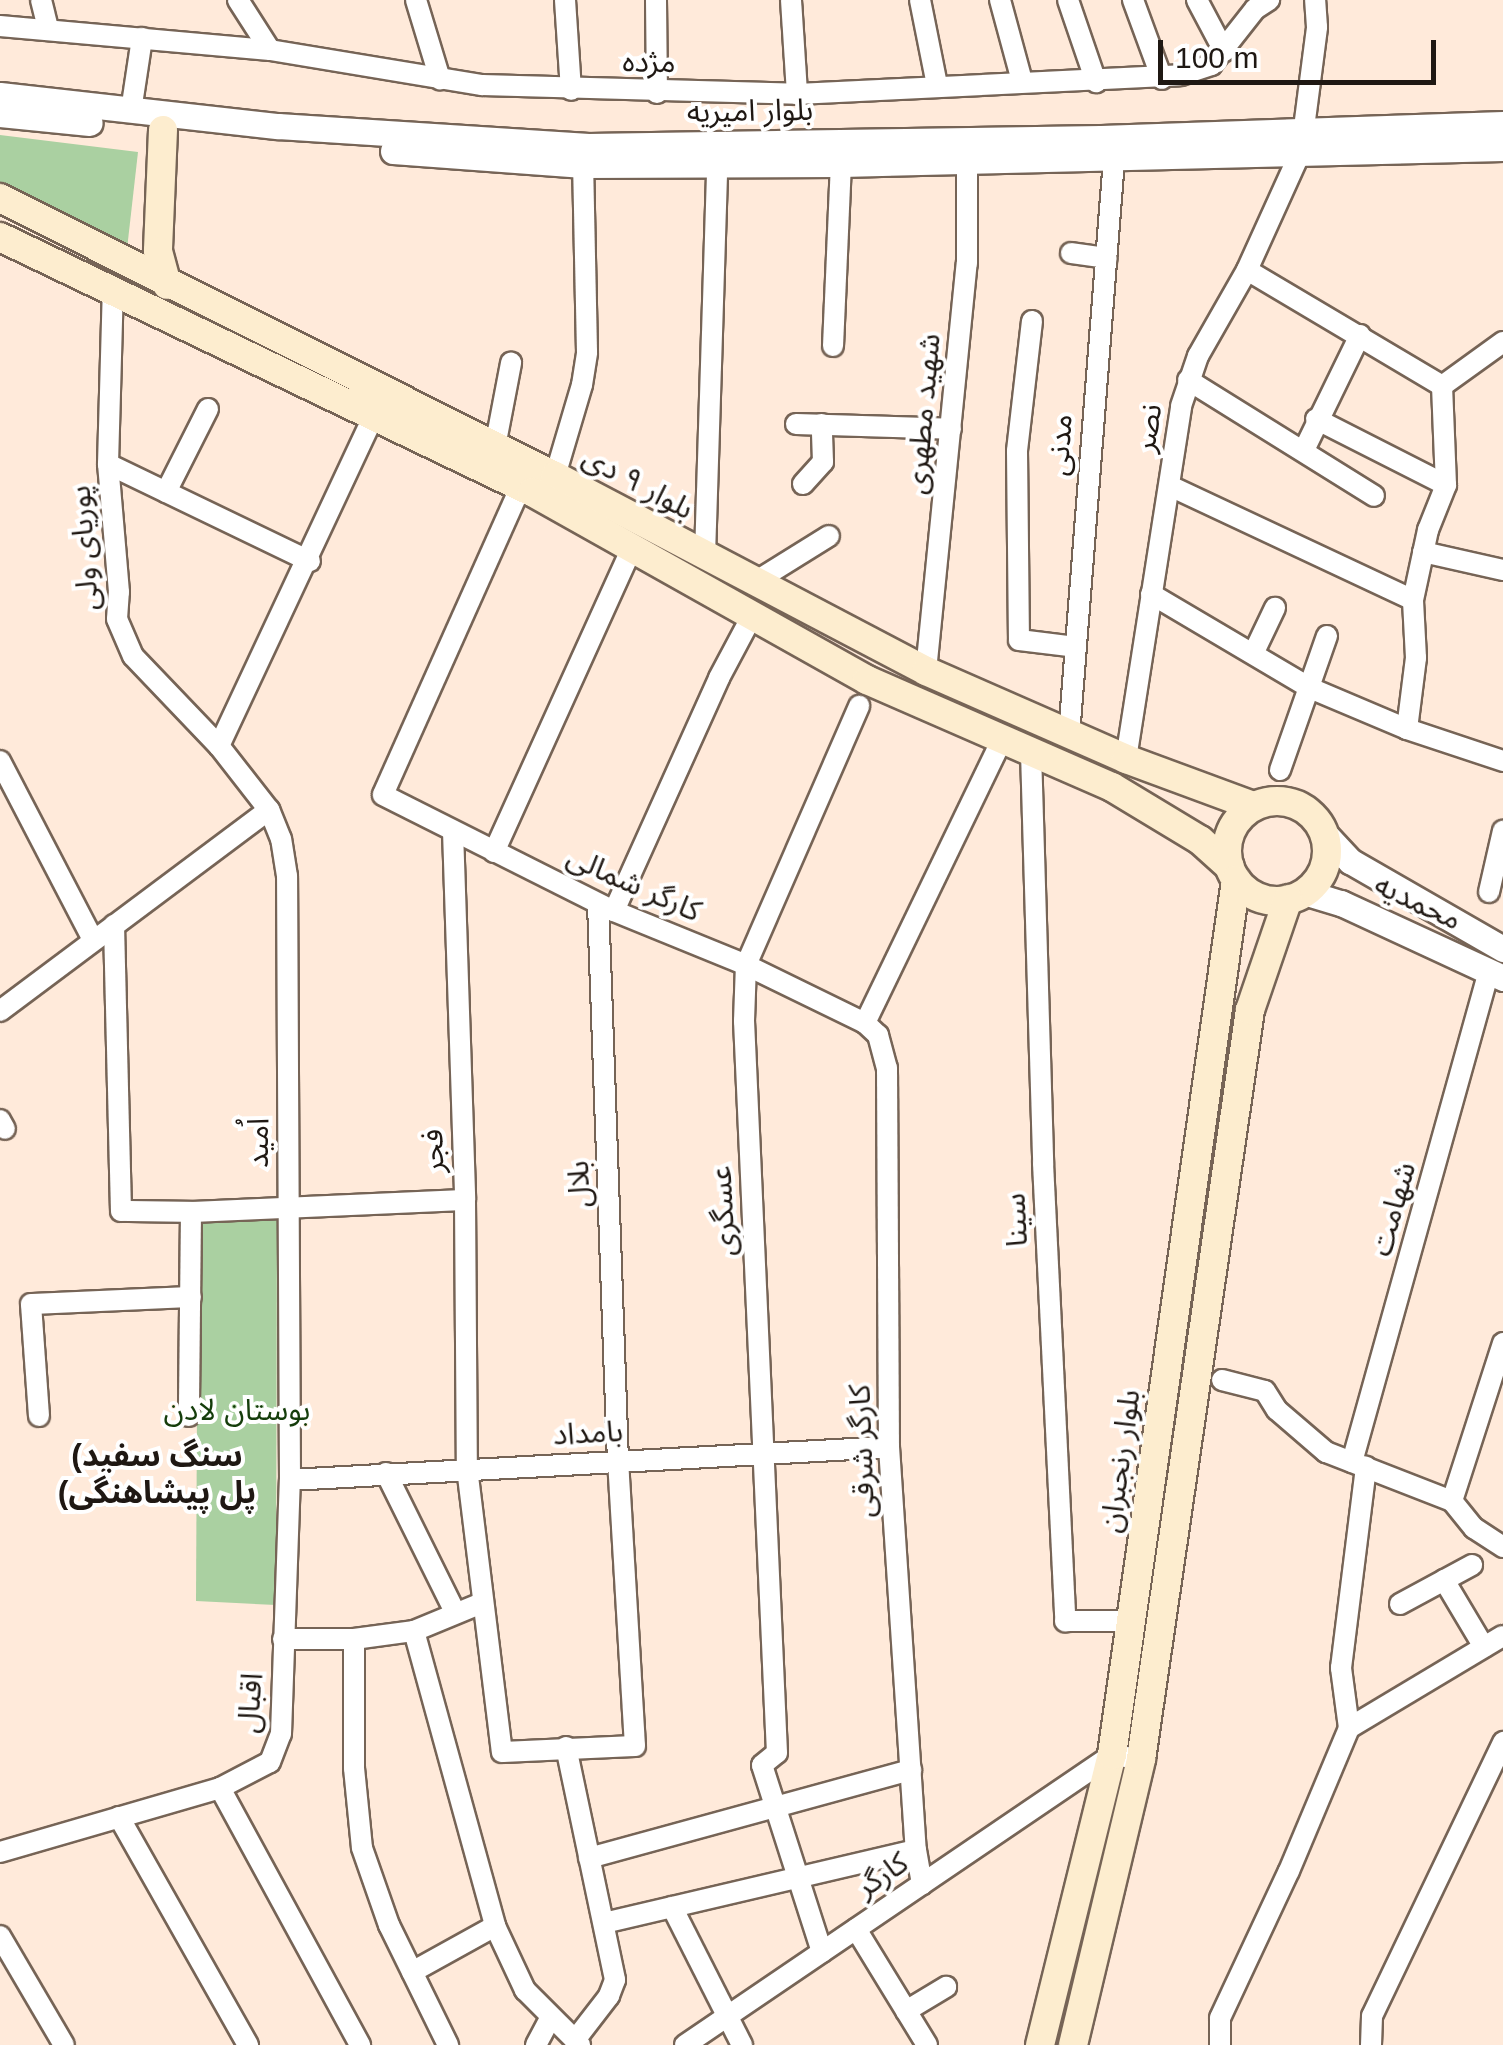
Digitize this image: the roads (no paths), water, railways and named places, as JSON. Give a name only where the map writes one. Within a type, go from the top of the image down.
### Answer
[{"type":"main road","points":[[163,130],[158,251],[167,284]]},
{"type":"main road","name":"بلوار ۹ دی","points":[[0,198],[556,476],[926,671],[1126,759],[1254,806]]},
{"type":"main road","name":"بلوار ۹ دی","points":[[0,237],[522,486],[866,680],[1112,787],[1200,840],[1233,874]]},
{"type":"main road","points":[[1072,2045],[1141,1759],[1250,1010],[1296,896],[1324,866],[1323,832],[1314,818],[1286,801],[1254,806],[1233,826],[1227,853],[1233,874],[1260,898],[1296,896]]},
{"type":"main road","name":"بلوار رنجبران","points":[[1040,2045],[1112,1755],[1233,874]]},
{"type":"street","points":[[41,0],[48,29]]},
{"type":"street","points":[[238,0],[270,50]]},
{"type":"street","points":[[416,0],[440,79]]},
{"type":"street","points":[[565,0],[571,90]]},
{"type":"street","points":[[656,0],[657,93]]},
{"type":"street","points":[[791,0],[797,94]]},
{"type":"street","points":[[920,0],[937,85]]},
{"type":"street","points":[[1000,0],[1022,81]]},
{"type":"street","points":[[1068,0],[1096,82]]},
{"type":"street","points":[[1133,0],[1162,78]]},
{"type":"street","points":[[1197,0],[1224,51]]},
{"type":"street","name":"نصر","points":[[1126,759],[1188,380],[1247,270],[1301,141],[1317,27],[1315,0]]},
{"type":"street","name":"مژده","points":[[0,26],[270,50],[440,79],[571,90],[797,94],[1022,81],[1162,78],[1204,68],[1224,51],[1259,3]]},
{"type":"street","points":[[131,112],[142,38]]},
{"type":"street","name":"بلوار امیریه","points":[[0,95],[131,112],[420,138],[588,146],[1301,141],[1503,148]]},
{"type":"street","name":"بلوار امیریه","points":[[0,114],[440,157],[583,164],[1114,160],[1503,124]]},
{"type":"street","name":"مدنی","points":[[1069,735],[1114,160]]},
{"type":"street","name":"شهید مطهری","points":[[926,671],[967,262],[967,161]]},
{"type":"street","points":[[556,476],[582,385],[587,352],[583,164]]},
{"type":"street","points":[[705,556],[716,164]]},
{"type":"street","points":[[833,346],[841,164]]},
{"type":"street","points":[[1071,253],[1108,258]]},
{"type":"street","points":[[1247,270],[1442,386]]},
{"type":"street","name":"پوریای ولی","points":[[113,288],[108,464],[120,592],[117,619],[133,656],[219,746],[269,810]]},
{"type":"street","points":[[1032,321],[1017,452],[1020,640],[1076,646]]},
{"type":"street","points":[[1304,450],[1316,418],[1360,335]]},
{"type":"street","points":[[1442,386],[1503,342]]},
{"type":"street","points":[[495,446],[511,363]]},
{"type":"street","points":[[1188,380],[1374,496]]},
{"type":"street","points":[[1408,729],[1416,658],[1413,600],[1423,552],[1446,485],[1442,386]]},
{"type":"street","points":[[166,492],[208,409]]},
{"type":"street","points":[[219,746],[310,560],[374,415]]},
{"type":"street","points":[[1316,418],[1446,485]]},
{"type":"street","points":[[796,424],[952,428]]},
{"type":"street","points":[[804,484],[823,462],[822,424]]},
{"type":"street","points":[[108,464],[310,560]]},
{"type":"street","name":"کارگر شمالی","points":[[522,486],[382,795],[606,908],[746,965],[865,1023]]},
{"type":"street","points":[[1170,486],[1413,600]]},
{"type":"street","points":[[755,582],[829,536]]},
{"type":"street","points":[[494,852],[632,548]]},
{"type":"street","points":[[1423,552],[1503,570]]},
{"type":"street","points":[[1151,594],[1310,688],[1408,729],[1503,760]]},
{"type":"street","points":[[1254,652],[1275,608]]},
{"type":"street","points":[[606,908],[752,616]]},
{"type":"street","points":[[1280,770],[1327,636]]},
{"type":"street","points":[[746,965],[859,706]]},
{"type":"street","points":[[865,1023],[1002,739]]},
{"type":"street","name":"سینا","points":[[1031,752],[1043,1163],[1065,1621],[1131,1621]]},
{"type":"street","points":[[0,761],[93,940]]},
{"type":"street","points":[[0,1011],[269,810]]},
{"type":"street","name":"اُمید","points":[[269,810],[285,858],[290,928],[290,1480]]},
{"type":"street","name":"فجر","points":[[453,831],[465,1200],[467,1468],[482,1603],[502,1752],[566,1747]]},
{"type":"street","points":[[1489,892],[1503,831]]},
{"type":"street","name":"محمدیه","points":[[1323,832],[1350,861],[1503,949]]},
{"type":"street","name":"محمدیه","points":[[1296,896],[1342,903],[1496,975]]},
{"type":"street","name":"بلال","points":[[566,1747],[635,1746],[618,1462],[606,908]]},
{"type":"street","points":[[114,925],[121,1211],[288,1211],[465,1200]]},
{"type":"street","name":"عسگری","points":[[746,965],[744,1021],[777,1753],[762,1764],[778,1808]]},
{"type":"street","name":"شهامت","points":[[1349,1728],[1341,1668],[1359,1464],[1496,975]]},
{"type":"street","name":"کارگر شرقی","points":[[865,1023],[878,1035],[887,1068],[889,1447],[916,1850],[922,1884]]},
{"type":"street","points":[[190,1416],[192,1212]]},
{"type":"street","points":[[39,1416],[31,1304],[190,1297]]},
{"type":"street","points":[[1452,1501],[1499,1370],[1503,1342]]},
{"type":"street","points":[[1222,1380],[1260,1388],[1310,1441],[1452,1501],[1474,1528],[1503,1547]]},
{"type":"street","name":"بامداد","points":[[290,1480],[889,1447]]},
{"type":"street","points":[[386,1473],[454,1612]]},
{"type":"street","name":"اقبال","points":[[0,1852],[220,1788],[263,1768],[275,1754],[280,1734],[290,1480]]},
{"type":"street","points":[[1400,1604],[1472,1565]]},
{"type":"street","points":[[1444,1580],[1484,1647]]},
{"type":"street","points":[[284,1639],[354,1639],[414,1631],[482,1603]]},
{"type":"street","points":[[414,1631],[495,1926],[525,1990],[577,2042],[614,1985],[566,1747]]},
{"type":"street","points":[[1220,2045],[1224,2009],[1289,1872],[1349,1728],[1503,1636]]},
{"type":"street","points":[[354,1639],[354,1768],[362,1848],[378,1897],[448,2045]]},
{"type":"street","points":[[1371,2045],[1372,2016],[1503,1742]]},
{"type":"street","points":[[1112,1755],[1141,1759]]},
{"type":"street","name":"کارگر","points":[[685,2045],[1112,1755]]},
{"type":"street","points":[[590,1858],[911,1770]]},
{"type":"street","points":[[220,1788],[360,2045]]},
{"type":"street","points":[[778,1808],[822,1952]]},
{"type":"street","points":[[119,1818],[248,2045]]},
{"type":"street","points":[[604,1923],[916,1850]]},
{"type":"street","points":[[672,1907],[742,2045]]},
{"type":"street","points":[[412,1972],[495,1926]]},
{"type":"street","points":[[856,1929],[928,2045]]},
{"type":"street","points":[[0,1936],[64,2045]]},
{"type":"street","points":[[906,2011],[946,1987]]},
{"type":"street","points":[[536,2045],[550,2019]]},
{"type":"district","name":"(سنگ سفید (پل پیشاهنگی","points":[[157,1474]]},
{"type":"park label","name":"بوستان لادن","points":[[237,1410]]}]
